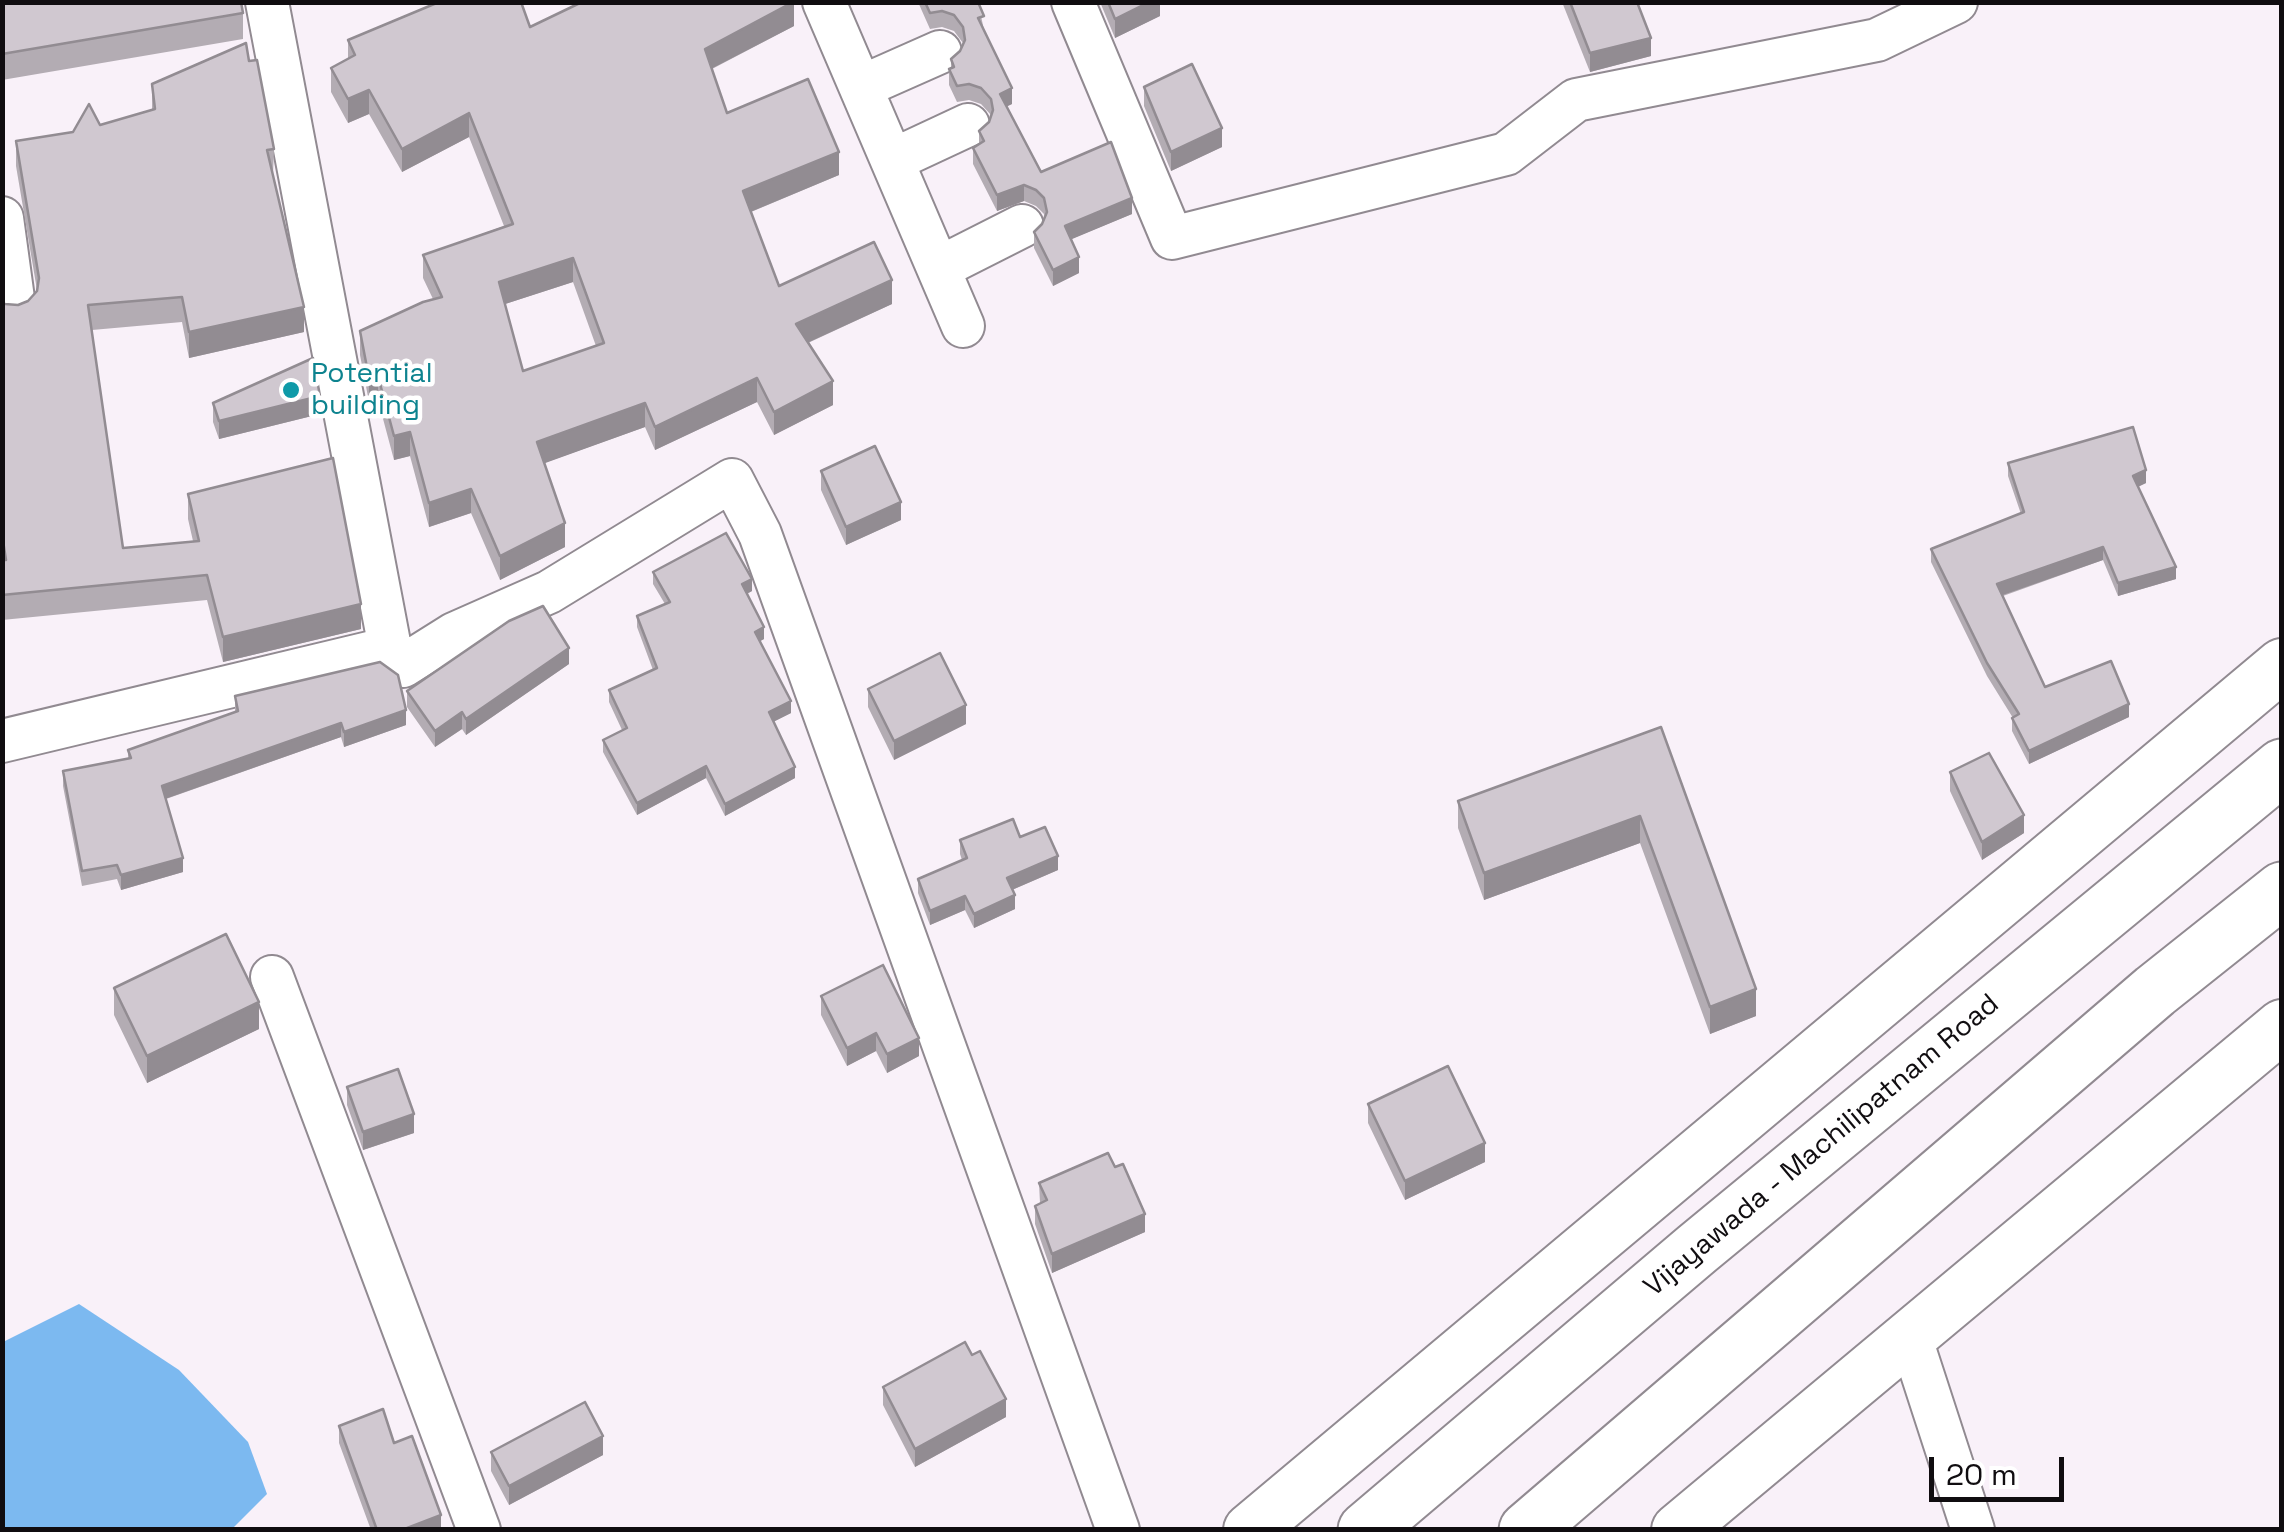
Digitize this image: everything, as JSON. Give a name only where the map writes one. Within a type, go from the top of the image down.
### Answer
[{"type":"highway","name":"Vijayawada - Machilipatnam Road","points":[[1366,1530],[1712,1237],[2282,767]]},
{"type":"highway","points":[[1527,1530],[2156,991],[2282,890]]},
{"type":"street","points":[[267,2],[390,648],[403,666],[454,634],[548,592],[732,480],[760,534],[1118,1530]]},
{"type":"street","points":[[1073,2],[1172,238],[1506,154],[1576,100],[1877,40],[1956,2]]},
{"type":"street","points":[[838,8],[861,87],[963,326]]},
{"type":"street","points":[[861,87],[940,52]]},
{"type":"street","points":[[893,160],[968,125]]},
{"type":"street","points":[[2,218],[14,306]]},
{"type":"street","points":[[939,268],[1022,226]]},
{"type":"street","points":[[2,741],[390,648]]},
{"type":"street","points":[[1250,1530],[2282,666]]},
{"type":"street","points":[[272,977],[479,1530]]},
{"type":"street","points":[[1678,1530],[2282,1026]]},
{"type":"street","points":[[1910,1336],[1972,1530]]},
{"type":"water","points":[[79,1304],[179,1370],[248,1442],[267,1494],[232,1529],[3,1529],[3,1342]]},
{"type":"building","points":[[2,2],[241,2],[243,13],[2,54]]},
{"type":"building","points":[[439,2],[521,2],[530,27],[582,2],[793,2],[705,49],[727,113],[808,79],[839,152],[743,191],[779,286],[874,242],[892,280],[796,324],[833,381],[774,412],[757,378],[655,427],[645,403],[537,442],[565,523],[500,556],[471,489],[429,503],[410,432],[394,436],[378,376],[369,378],[360,331],[442,297],[423,255],[513,224],[469,113],[402,149],[369,90],[348,99],[331,68],[355,55],[348,40]],"holes":[[[573,258],[604,343],[523,371],[499,282]]]},
{"type":"building","points":[[925,2],[978,2],[984,16],[978,18],[1012,88],[1000,94],[1041,172],[1111,142],[1132,198],[1065,226],[1079,257],[1053,270],[1034,232],[1047,212],[1044,198],[1036,190],[1024,185],[997,195],[973,148],[984,141],[979,131],[989,122],[991,99],[981,88],[957,86],[949,69],[954,67],[951,59],[965,40],[963,27],[954,15],[930,13]]},
{"type":"building","points":[[1108,2],[1149,2],[1115,19]]},
{"type":"building","points":[[1570,2],[1637,2],[1651,38],[1590,53]]},
{"type":"building","points":[[246,43],[249,61],[257,60],[274,149],[267,150],[304,307],[189,332],[182,297],[88,305],[123,548],[199,541],[188,494],[333,458],[361,604],[223,637],[207,575],[2,595],[2,560],[6,560],[2,534],[2,302],[18,305],[28,301],[37,291],[39,278],[16,141],[73,132],[89,104],[100,125],[155,109],[152,84]]},
{"type":"building","points":[[1192,64],[1222,128],[1171,152],[1144,87]]},
{"type":"building","points":[[313,358],[320,396],[219,421],[213,403]]},
{"type":"building","points":[[2133,427],[2146,470],[2133,476],[2176,567],[2118,583],[2103,547],[1997,584],[2045,687],[2111,661],[2129,704],[2029,751],[2012,718],[2019,714],[1987,663],[1931,549],[2024,512],[2008,463]]},
{"type":"building","points":[[875,446],[901,502],[846,527],[821,471]]},
{"type":"building","points":[[726,533],[752,579],[742,584],[764,627],[755,632],[791,701],[769,712],[795,767],[725,804],[706,766],[637,803],[603,740],[627,728],[609,690],[657,668],[637,616],[670,602],[653,572]]},
{"type":"building","points":[[543,606],[569,648],[466,719],[462,712],[435,731],[407,691],[509,621]]},
{"type":"building","points":[[940,653],[966,705],[894,741],[868,689]]},
{"type":"building","points":[[380,662],[398,675],[406,710],[344,732],[341,723],[162,786],[183,858],[121,875],[117,865],[82,871],[63,771],[131,758],[128,750],[238,711],[235,696]]},
{"type":"building","points":[[1661,727],[1756,989],[1710,1007],[1640,816],[1484,873],[1458,801]]},
{"type":"building","points":[[1989,753],[2024,815],[1982,842],[1950,772]]},
{"type":"building","points":[[1013,819],[1020,837],[1045,827],[1058,856],[1007,878],[1015,895],[974,914],[965,896],[930,911],[918,879],[967,858],[960,840]]},
{"type":"building","points":[[226,934],[259,1002],[147,1056],[114,988]]},
{"type":"building","points":[[883,965],[919,1038],[887,1054],[876,1033],[847,1048],[821,996]]},
{"type":"building","points":[[1448,1066],[1485,1143],[1405,1181],[1368,1104]]},
{"type":"building","points":[[398,1069],[414,1114],[363,1132],[347,1087]]},
{"type":"building","points":[[1108,1153],[1115,1167],[1123,1164],[1145,1214],[1052,1254],[1035,1206],[1047,1200],[1039,1183]]},
{"type":"building","points":[[965,1342],[972,1355],[980,1351],[1006,1399],[915,1449],[883,1387]]},
{"type":"building","points":[[585,1402],[603,1436],[509,1486],[491,1452]]},
{"type":"building","points":[[383,1409],[394,1443],[412,1436],[441,1515],[402,1530],[377,1530],[339,1426]]},
{"type":"place","name":"Potential building","points":[[291,390]]}]
